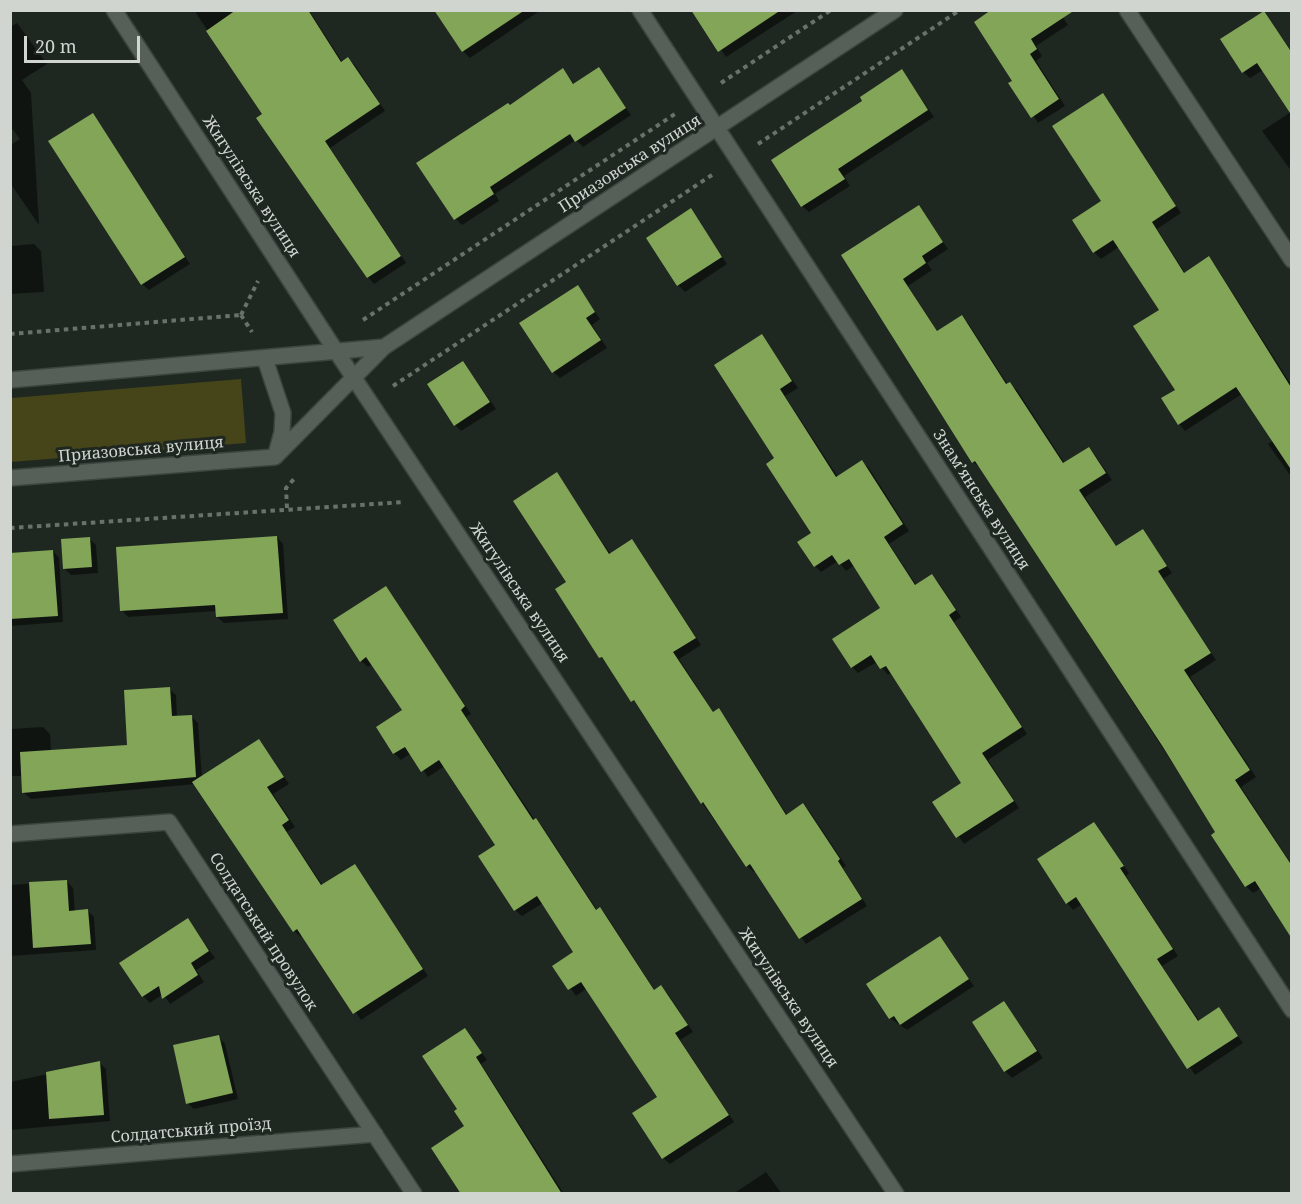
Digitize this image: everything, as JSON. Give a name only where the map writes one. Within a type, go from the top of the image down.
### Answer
[{"type":"street","name":"Жигулівська вулиця","points":[[114,10],[333,346],[896,1194]]},
{"type":"street","name":"Знам’янська вулиця","points":[[640,10],[1292,1010]]},
{"type":"street","name":"Приазовська вулиця","points":[[10,478],[275,457],[384,347],[895,10]]},
{"type":"street","points":[[1127,10],[1292,260]]},
{"type":"street","points":[[10,380],[265,359],[333,346],[384,347]]},
{"type":"street","points":[[265,359],[277,388],[283,413],[282,432],[275,457]]},
{"type":"street","name":"Солдатський провулок","points":[[10,834],[169,822],[414,1194]]},
{"type":"street","name":"Солдатський проїзд","points":[[10,1164],[375,1134]]},
{"type":"path","points":[[333,346],[831,10]]},
{"type":"path","points":[[370,402],[960,10]]},
{"type":"path","points":[[10,334],[241,315],[253,333]]},
{"type":"path","points":[[287,508],[286,488],[301,472]]},
{"type":"path","points":[[10,528],[287,508],[436,501]]},
{"type":"shaded area","points":[[241,379],[246,443],[11,462],[11,398]]},
{"type":"building","points":[[236,10],[308,10],[341,62],[348,57],[380,104],[325,141],[401,256],[367,278],[256,118],[262,114],[206,31]]},
{"type":"building","points":[[434,10],[525,10],[462,52]]},
{"type":"building","points":[[691,10],[781,10],[718,52]]},
{"type":"building","points":[[991,10],[1075,10],[1031,39],[1037,49],[1030,54],[1059,99],[1031,118],[1008,83],[1012,81],[974,22]]},
{"type":"building","points":[[1264,11],[1292,53],[1292,116],[1257,63],[1242,73],[1220,39]]},
{"type":"building","points":[[599,67],[626,108],[575,142],[570,134],[490,187],[494,194],[454,220],[416,163],[508,103],[510,105],[563,68],[573,84]]},
{"type":"building","points":[[902,69],[928,110],[838,169],[845,179],[801,207],[771,160],[862,101],[860,97]]},
{"type":"building","points":[[1103,93],[1176,206],[1152,222],[1184,273],[1209,256],[1292,389],[1292,471],[1236,387],[1178,425],[1161,398],[1175,390],[1133,326],[1159,310],[1113,240],[1093,253],[1072,220],[1101,201],[1052,126]]},
{"type":"building","points":[[93,113],[185,257],[141,285],[48,141]]},
{"type":"building","points":[[919,205],[943,242],[922,256],[926,263],[903,279],[937,331],[962,315],[1006,384],[1010,382],[1063,463],[1089,447],[1106,473],[1079,490],[1116,546],[1143,529],[1167,566],[1158,571],[1211,653],[1184,670],[1250,770],[1235,780],[1292,866],[1292,939],[1255,881],[1245,887],[1211,835],[1215,832],[1163,747],[975,461],[972,463],[841,255]]},
{"type":"building","points":[[691,208],[722,257],[677,286],[646,238]]},
{"type":"building","points":[[578,285],[595,312],[586,318],[601,340],[552,373],[519,323]]},
{"type":"building","points":[[762,334],[792,381],[780,389],[836,477],[862,460],[903,524],[884,537],[915,585],[932,574],[956,610],[949,615],[1022,727],[982,753],[1014,801],[956,838],[932,802],[961,783],[886,666],[880,669],[871,655],[851,668],[832,639],[880,608],[849,559],[839,565],[832,555],[814,567],[797,542],[811,533],[766,464],[774,458],[714,365]]},
{"type":"building","points":[[463,361],[490,402],[454,426],[427,384]]},
{"type":"building","points":[[557,472],[609,554],[632,539],[696,638],[673,652],[713,712],[719,708],[786,815],[803,803],[840,859],[838,861],[862,899],[799,939],[750,864],[746,867],[703,802],[701,804],[634,700],[631,702],[602,657],[599,658],[555,589],[566,582],[513,501]]},
{"type":"building","points":[[277,536],[283,613],[216,617],[215,605],[120,611],[116,547]]},
{"type":"building","points":[[90,537],[92,567],[63,569],[61,539]]},
{"type":"building","points":[[53,550],[58,616],[10,619],[10,553]]},
{"type":"building","points":[[386,586],[465,706],[461,710],[533,820],[536,818],[596,910],[600,907],[654,990],[661,985],[688,1025],[675,1033],[729,1115],[662,1159],[632,1113],[657,1097],[581,982],[568,990],[552,966],[573,952],[537,896],[514,911],[478,856],[495,845],[439,760],[421,772],[405,747],[393,754],[376,727],[402,710],[366,657],[360,662],[333,620]]},
{"type":"building","points":[[170,687],[172,716],[192,715],[196,777],[22,793],[20,752],[127,745],[124,690]]},
{"type":"building","points":[[259,739],[284,777],[267,787],[289,820],[282,825],[321,885],[355,864],[423,969],[353,1014],[297,929],[293,932],[192,782]]},
{"type":"building","points":[[1094,822],[1124,866],[1120,868],[1173,949],[1157,959],[1198,1021],[1219,1007],[1238,1036],[1187,1069],[1076,897],[1066,904],[1037,859]]},
{"type":"building","points":[[67,880],[69,911],[88,909],[91,944],[33,948],[29,882]]},
{"type":"building","points":[[188,918],[209,951],[191,963],[198,975],[162,999],[159,986],[142,997],[119,963]]},
{"type":"building","points":[[940,936],[969,979],[900,1025],[894,1016],[889,1019],[866,984]]},
{"type":"building","points":[[1004,1001],[1037,1051],[1004,1072],[972,1022]]},
{"type":"building","points":[[465,1028],[482,1053],[476,1057],[562,1194],[461,1194],[431,1148],[464,1126],[454,1111],[457,1109],[422,1056]]},
{"type":"building","points":[[219,1035],[233,1093],[186,1104],[173,1045]]},
{"type":"building","points":[[100,1061],[104,1115],[49,1119],[46,1072]]}]
